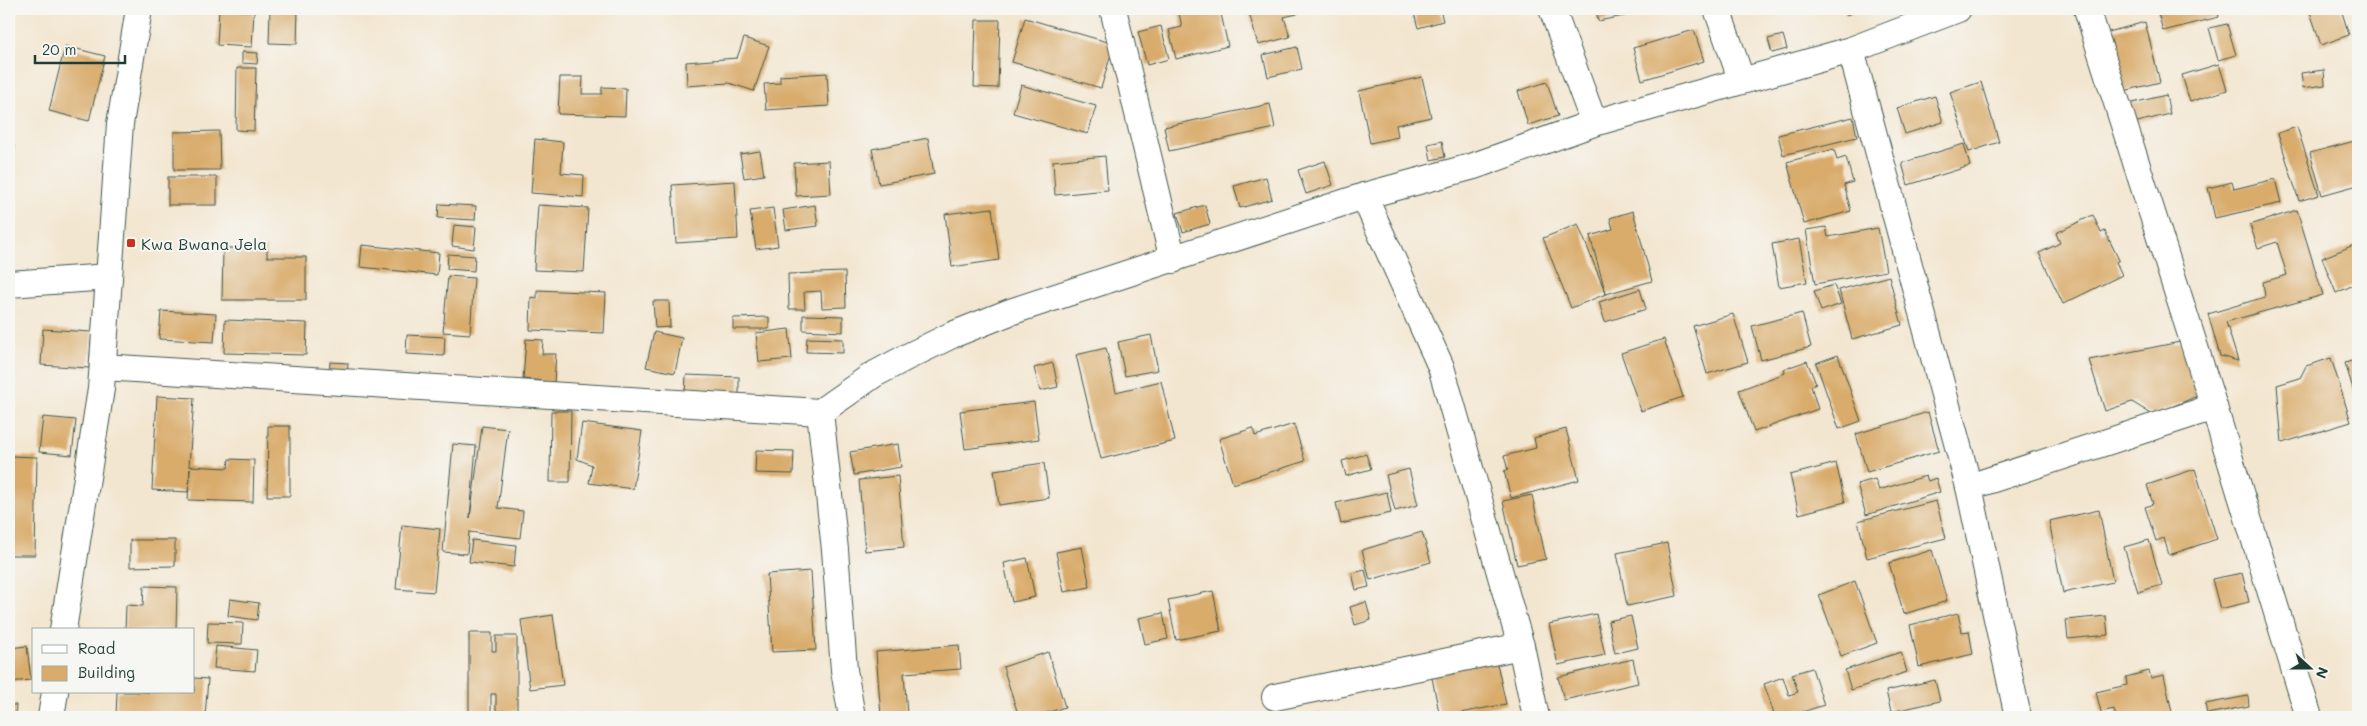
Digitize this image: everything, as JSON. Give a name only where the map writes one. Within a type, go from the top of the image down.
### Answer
[{"type":"street","points":[[63,628],[101,389],[120,124],[138,9]]},
{"type":"street","points":[[1112,9],[1173,260]]},
{"type":"street","points":[[1552,9],[1594,123]]},
{"type":"street","points":[[1717,9],[1741,79]]},
{"type":"street","points":[[103,367],[820,412],[873,374],[952,335],[1010,312],[1364,196],[1474,166],[1594,123],[1741,79],[1851,50],[1958,9]]},
{"type":"street","points":[[2087,9],[2214,407],[2309,717]]},
{"type":"street","points":[[1851,50],[1969,487],[2018,717]]},
{"type":"street","points":[[1364,196],[1441,367],[1521,646],[1536,717]]},
{"type":"street","points":[[9,284],[109,277]]},
{"type":"street","points":[[1969,487],[2214,407]]},
{"type":"street","points":[[820,412],[836,550],[844,670],[852,717]]},
{"type":"street","points":[[1275,697],[1521,646]]},
{"type":"street","points":[[51,717],[55,694]]},
{"type":"building","points":[[270,9],[298,9],[297,44],[269,43]]},
{"type":"building","points":[[1178,9],[1220,9],[1228,46],[1176,59],[1169,30],[1182,27]]},
{"type":"building","points":[[1248,9],[1295,9],[1297,14],[1284,17],[1290,37],[1258,45]]},
{"type":"building","points":[[1413,9],[1440,9],[1443,21],[1418,28]]},
{"type":"building","points":[[1596,9],[1655,9],[1655,10],[1598,21]]},
{"type":"building","points":[[1844,9],[1860,9],[1846,15]]},
{"type":"building","points":[[2157,9],[2217,9],[2219,17],[2163,31]]},
{"type":"building","points":[[2309,9],[2341,9],[2349,35],[2321,45]]},
{"type":"building","points":[[219,10],[254,11],[252,47],[217,45]]},
{"type":"building","points":[[1025,18],[1114,44],[1101,88],[1012,62]]},
{"type":"building","points":[[976,20],[1000,20],[998,88],[974,87]]},
{"type":"building","points":[[2145,22],[2160,82],[2120,92],[2105,33]]},
{"type":"building","points":[[2227,24],[2236,55],[2218,60],[2209,28]]},
{"type":"building","points":[[1161,26],[1169,59],[1147,65],[1138,32]]},
{"type":"building","points":[[1694,30],[1704,61],[1642,80],[1633,48]]},
{"type":"building","points":[[1783,35],[1787,49],[1772,53],[1768,39]]},
{"type":"building","points":[[744,38],[769,46],[754,91],[729,83],[687,86],[686,62],[737,58]]},
{"type":"building","points":[[65,46],[105,56],[89,121],[49,111]]},
{"type":"building","points":[[1297,47],[1302,69],[1268,77],[1263,55]]},
{"type":"building","points":[[242,52],[258,53],[257,64],[242,63]]},
{"type":"building","points":[[2219,64],[2227,90],[2190,102],[2182,75]]},
{"type":"building","points":[[237,68],[256,68],[254,131],[236,130]]},
{"type":"building","points":[[2324,70],[2325,85],[2303,88],[2301,73]]},
{"type":"building","points":[[9,73],[13,73],[10,117],[9,116]]},
{"type":"building","points":[[827,73],[829,106],[766,110],[764,84],[780,83],[780,76]]},
{"type":"building","points":[[560,77],[583,77],[582,94],[602,94],[602,87],[626,88],[625,116],[558,114]]},
{"type":"building","points":[[1422,77],[1431,117],[1396,125],[1398,137],[1370,143],[1359,91]]},
{"type":"building","points":[[1547,82],[1558,116],[1528,125],[1518,91]]},
{"type":"building","points":[[1981,82],[1999,142],[1969,152],[1950,92]]},
{"type":"building","points":[[1021,85],[1096,106],[1088,134],[1013,113]]},
{"type":"building","points":[[2166,95],[2170,114],[2125,125],[2120,106]]},
{"type":"building","points":[[1935,96],[1943,122],[1905,134],[1897,108]]},
{"type":"building","points":[[1270,104],[1275,128],[1169,151],[1164,127]]},
{"type":"building","points":[[1853,117],[1857,137],[1783,155],[1778,135]]},
{"type":"building","points":[[2297,127],[2319,195],[2299,201],[2278,133]]},
{"type":"building","points":[[219,131],[220,170],[174,170],[174,132]]},
{"type":"building","points":[[928,138],[934,174],[879,184],[872,149]]},
{"type":"building","points":[[535,139],[563,142],[561,173],[584,175],[583,197],[531,193]]},
{"type":"building","points":[[2358,140],[2358,185],[2322,195],[2310,153]]},
{"type":"building","points":[[1442,141],[1445,157],[1431,160],[1428,144]]},
{"type":"building","points":[[1964,144],[1970,166],[1908,185],[1902,163]]},
{"type":"building","points":[[9,146],[14,146],[14,208],[9,208]]},
{"type":"building","points":[[1834,149],[1837,160],[1846,157],[1853,182],[1844,185],[1851,211],[1804,224],[1787,162]]},
{"type":"building","points":[[760,151],[764,175],[744,178],[740,154]]},
{"type":"building","points":[[1105,156],[1108,190],[1055,195],[1053,161]]},
{"type":"building","points":[[829,161],[831,194],[796,196],[794,163]]},
{"type":"building","points":[[1325,161],[1333,185],[1306,194],[1298,170]]},
{"type":"building","points":[[168,177],[217,177],[217,205],[168,205]]},
{"type":"building","points":[[1266,177],[1272,199],[1240,208],[1234,186]]},
{"type":"building","points":[[2275,179],[2281,203],[2215,218],[2208,188],[2232,182],[2234,189]]},
{"type":"building","points":[[735,181],[738,239],[676,243],[672,185]]},
{"type":"building","points":[[439,204],[476,206],[475,220],[438,218]]},
{"type":"building","points":[[538,205],[588,208],[584,272],[534,270]]},
{"type":"building","points":[[815,205],[818,226],[786,230],[783,210]]},
{"type":"building","points":[[1205,205],[1210,224],[1183,232],[1177,213]]},
{"type":"building","points":[[773,208],[778,246],[756,249],[750,211]]},
{"type":"building","points":[[992,208],[999,260],[952,267],[945,214]]},
{"type":"building","points":[[2297,210],[2323,295],[2226,322],[2238,361],[2220,356],[2208,314],[2265,297],[2263,282],[2287,275],[2277,242],[2258,248],[2250,225]]},
{"type":"building","points":[[1633,211],[1652,281],[1606,294],[1590,236],[1613,229],[1610,218]]},
{"type":"building","points":[[2093,215],[2101,233],[2105,231],[2119,260],[2116,262],[2122,275],[2063,304],[2039,253],[2060,243],[2056,233]]},
{"type":"building","points":[[1578,224],[1606,294],[1571,308],[1543,238]]},
{"type":"building","points":[[454,225],[476,227],[474,249],[452,246]]},
{"type":"building","points":[[1826,227],[1828,237],[1878,228],[1886,271],[1815,284],[1806,230]]},
{"type":"building","points":[[1799,239],[1807,282],[1779,287],[1772,244]]},
{"type":"building","points":[[362,245],[439,253],[437,275],[360,267]]},
{"type":"building","points":[[2354,245],[2358,256],[2358,283],[2336,293],[2322,258]]},
{"type":"building","points":[[223,248],[267,248],[267,257],[306,257],[306,300],[222,300]]},
{"type":"building","points":[[448,254],[475,256],[474,271],[447,269]]},
{"type":"building","points":[[845,272],[846,307],[822,308],[821,291],[804,292],[805,309],[789,309],[788,274]]},
{"type":"building","points":[[448,276],[474,278],[470,334],[443,332]]},
{"type":"building","points":[[1889,276],[1902,325],[1852,339],[1839,290]]},
{"type":"building","points":[[1834,285],[1841,304],[1821,311],[1814,291]]},
{"type":"building","points":[[1640,289],[1646,309],[1605,322],[1599,302]]},
{"type":"building","points":[[537,290],[606,293],[604,333],[530,330],[531,297],[537,298]]},
{"type":"building","points":[[653,301],[669,301],[670,327],[655,328]]},
{"type":"building","points":[[161,311],[216,314],[214,342],[159,339]]},
{"type":"building","points":[[1802,313],[1811,347],[1761,360],[1752,326]]},
{"type":"building","points":[[1733,314],[1748,362],[1707,374],[1693,326]]},
{"type":"building","points":[[803,315],[843,316],[843,332],[803,330]]},
{"type":"building","points":[[769,317],[769,329],[733,329],[733,318]]},
{"type":"building","points":[[225,320],[307,323],[306,355],[224,353]]},
{"type":"building","points":[[43,329],[92,332],[89,368],[41,365]]},
{"type":"building","points":[[789,329],[792,359],[759,362],[756,333]]},
{"type":"building","points":[[654,332],[682,338],[675,373],[646,367]]},
{"type":"building","points":[[407,335],[445,337],[444,356],[406,354]]},
{"type":"building","points":[[1151,335],[1158,370],[1125,376],[1118,342]]},
{"type":"building","points":[[807,338],[843,339],[843,353],[806,352]]},
{"type":"building","points":[[526,339],[543,340],[542,354],[556,354],[554,382],[523,379]]},
{"type":"building","points":[[1664,339],[1683,397],[1641,411],[1621,353]]},
{"type":"building","points":[[2180,342],[2197,396],[2153,415],[2132,402],[2105,411],[2089,360]]},
{"type":"building","points":[[1106,348],[1116,392],[1161,381],[1175,441],[1101,459],[1076,355]]},
{"type":"building","points":[[1838,355],[1861,421],[1839,429],[1816,363]]},
{"type":"building","points":[[2331,358],[2351,422],[2282,443],[2277,385],[2300,378],[2306,366]]},
{"type":"building","points":[[2358,359],[2358,404],[2345,363]]},
{"type":"building","points":[[1807,361],[1816,384],[1811,386],[1818,409],[1754,432],[1739,390],[1785,373],[1784,369]]},
{"type":"building","points":[[330,362],[348,363],[347,378],[329,377]]},
{"type":"building","points":[[1053,363],[1058,387],[1040,391],[1034,368]]},
{"type":"building","points":[[686,375],[739,377],[739,396],[685,394]]},
{"type":"building","points":[[157,396],[194,398],[189,466],[228,468],[229,459],[254,460],[253,502],[188,500],[190,469],[188,492],[152,490]]},
{"type":"building","points":[[1034,402],[1039,439],[965,449],[960,411]]},
{"type":"building","points":[[551,411],[571,411],[570,482],[550,482]]},
{"type":"building","points":[[1928,412],[1939,451],[1867,472],[1856,434]]},
{"type":"building","points":[[43,417],[76,420],[72,455],[39,452]]},
{"type":"building","points":[[582,423],[642,431],[633,489],[589,483],[592,465],[577,459]]},
{"type":"building","points":[[1294,424],[1305,461],[1233,484],[1219,439],[1253,428],[1255,436]]},
{"type":"building","points":[[268,426],[290,426],[290,496],[267,496]]},
{"type":"building","points":[[482,426],[508,429],[498,508],[523,511],[520,538],[469,532],[467,554],[443,552],[453,444],[476,446],[470,518]]},
{"type":"building","points":[[1566,429],[1579,480],[1511,498],[1504,471],[1508,470],[1504,456],[1536,448],[1534,438]]},
{"type":"building","points":[[898,444],[901,467],[854,475],[850,452]]},
{"type":"building","points":[[756,450],[794,451],[793,474],[755,473]]},
{"type":"building","points":[[1366,454],[1371,469],[1346,476],[1342,461]]},
{"type":"building","points":[[9,456],[37,457],[35,555],[9,555]]},
{"type":"building","points":[[1044,463],[1049,498],[999,505],[994,470]]},
{"type":"building","points":[[1836,463],[1845,502],[1799,514],[1790,475]]},
{"type":"building","points":[[1409,469],[1418,505],[1395,511],[1386,475]]},
{"type":"building","points":[[2195,469],[2217,539],[2169,555],[2164,538],[2156,541],[2145,507],[2153,504],[2147,485]]},
{"type":"building","points":[[898,476],[904,547],[865,551],[859,480]]},
{"type":"building","points":[[1926,476],[1928,481],[1936,478],[1940,492],[1866,515],[1857,484],[1875,479],[1879,490]]},
{"type":"building","points":[[1387,492],[1391,513],[1341,524],[1336,503]]},
{"type":"building","points":[[1532,495],[1546,559],[1517,565],[1503,501]]},
{"type":"building","points":[[1936,501],[1946,538],[1867,558],[1858,521]]},
{"type":"building","points":[[2099,510],[2113,582],[2063,593],[2049,521]]},
{"type":"building","points":[[402,525],[440,529],[434,592],[396,589]]},
{"type":"building","points":[[1422,532],[1431,562],[1370,580],[1362,550]]},
{"type":"building","points":[[130,540],[175,540],[175,566],[130,567]]},
{"type":"building","points":[[472,540],[516,545],[514,567],[469,562]]},
{"type":"building","points":[[2149,540],[2162,585],[2138,592],[2124,547]]},
{"type":"building","points":[[1667,543],[1677,596],[1627,606],[1617,553]]},
{"type":"building","points":[[1082,547],[1090,587],[1064,592],[1056,552]]},
{"type":"building","points":[[1932,550],[1947,601],[1904,614],[1889,563]]},
{"type":"building","points":[[1027,558],[1035,597],[1012,602],[1004,563]]},
{"type":"building","points":[[1365,570],[1369,587],[1356,590],[1352,573]]},
{"type":"building","points":[[811,571],[816,650],[772,652],[767,574]]},
{"type":"building","points":[[2242,573],[2249,602],[2220,609],[2212,579]]},
{"type":"building","points":[[1855,581],[1877,643],[1841,656],[1819,595]]},
{"type":"building","points":[[144,586],[177,587],[176,628],[125,628],[126,605],[143,606]]},
{"type":"building","points":[[1213,591],[1221,631],[1176,640],[1168,600]]},
{"type":"building","points":[[230,599],[259,603],[257,620],[228,616]]},
{"type":"building","points":[[1366,602],[1371,620],[1355,625],[1350,607]]},
{"type":"building","points":[[1163,613],[1168,639],[1145,644],[1139,618]]},
{"type":"building","points":[[1958,613],[1962,632],[1969,631],[1973,654],[1919,667],[1910,625]]},
{"type":"building","points":[[1596,614],[1605,655],[1558,665],[1549,624]]},
{"type":"building","points":[[553,615],[563,685],[530,689],[521,620]]},
{"type":"building","points":[[1631,616],[1638,648],[1615,653],[1608,621]]},
{"type":"building","points":[[2106,616],[2108,635],[2068,639],[2066,620]]},
{"type":"building","points":[[208,622],[243,623],[242,644],[207,643]]},
{"type":"building","points":[[469,633],[492,633],[492,651],[496,651],[496,636],[517,636],[517,711],[496,711],[496,694],[491,694],[491,712],[469,713]]},
{"type":"building","points":[[959,645],[961,669],[904,673],[907,714],[881,716],[876,652]]},
{"type":"building","points":[[27,646],[31,680],[9,682],[9,648]]},
{"type":"building","points":[[216,646],[257,650],[255,671],[214,668]]},
{"type":"building","points":[[1048,652],[1065,707],[1035,717],[1019,717],[1003,667]]},
{"type":"building","points":[[1901,652],[1907,672],[1851,690],[1845,670]]},
{"type":"building","points":[[1496,659],[1506,704],[1440,717],[1431,673]]},
{"type":"building","points":[[1633,659],[1638,683],[1564,700],[1558,677]]},
{"type":"building","points":[[1812,668],[1824,705],[1787,717],[1775,717],[1764,684],[1783,677],[1789,695],[1798,692],[1792,674]]},
{"type":"building","points":[[2149,671],[2151,678],[2164,675],[2173,717],[2116,717],[2114,709],[2101,712],[2096,692],[2127,685],[2126,677]]},
{"type":"building","points":[[195,678],[208,679],[205,717],[116,717],[117,694],[195,694]]},
{"type":"building","points":[[1935,680],[1940,701],[1891,712],[1886,691]]},
{"type":"building","points":[[2248,696],[2249,706],[2207,714],[2205,704]]},
{"type":"building","points":[[9,705],[16,705],[15,717],[9,717]]},
{"type":"building","points":[[1320,713],[1321,717],[1309,717]]},
{"type":"place","name":"Kwa Bwana Jela","points":[[131,243]]}]
